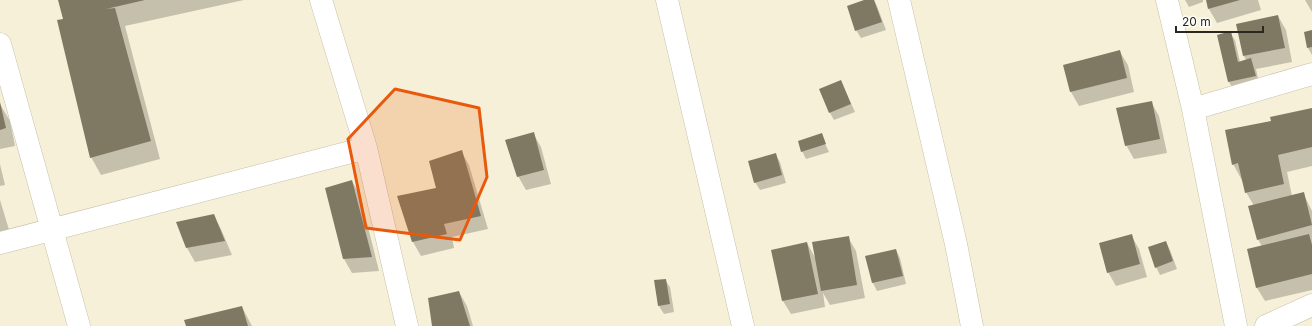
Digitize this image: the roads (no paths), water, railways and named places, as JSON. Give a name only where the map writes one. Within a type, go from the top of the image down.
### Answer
[{"type":"street","points":[[321,0],[366,148],[407,326]]},
{"type":"street","points":[[667,0],[743,326]]},
{"type":"street","points":[[899,0],[956,244],[972,326]]},
{"type":"street","points":[[1167,0],[1193,109],[1236,326]]},
{"type":"street","points":[[0,44],[79,326]]},
{"type":"street","points":[[1193,109],[1312,74]]},
{"type":"street","points":[[0,243],[51,228],[366,148]]},
{"type":"street","points":[[1266,326],[1312,305]]}]
